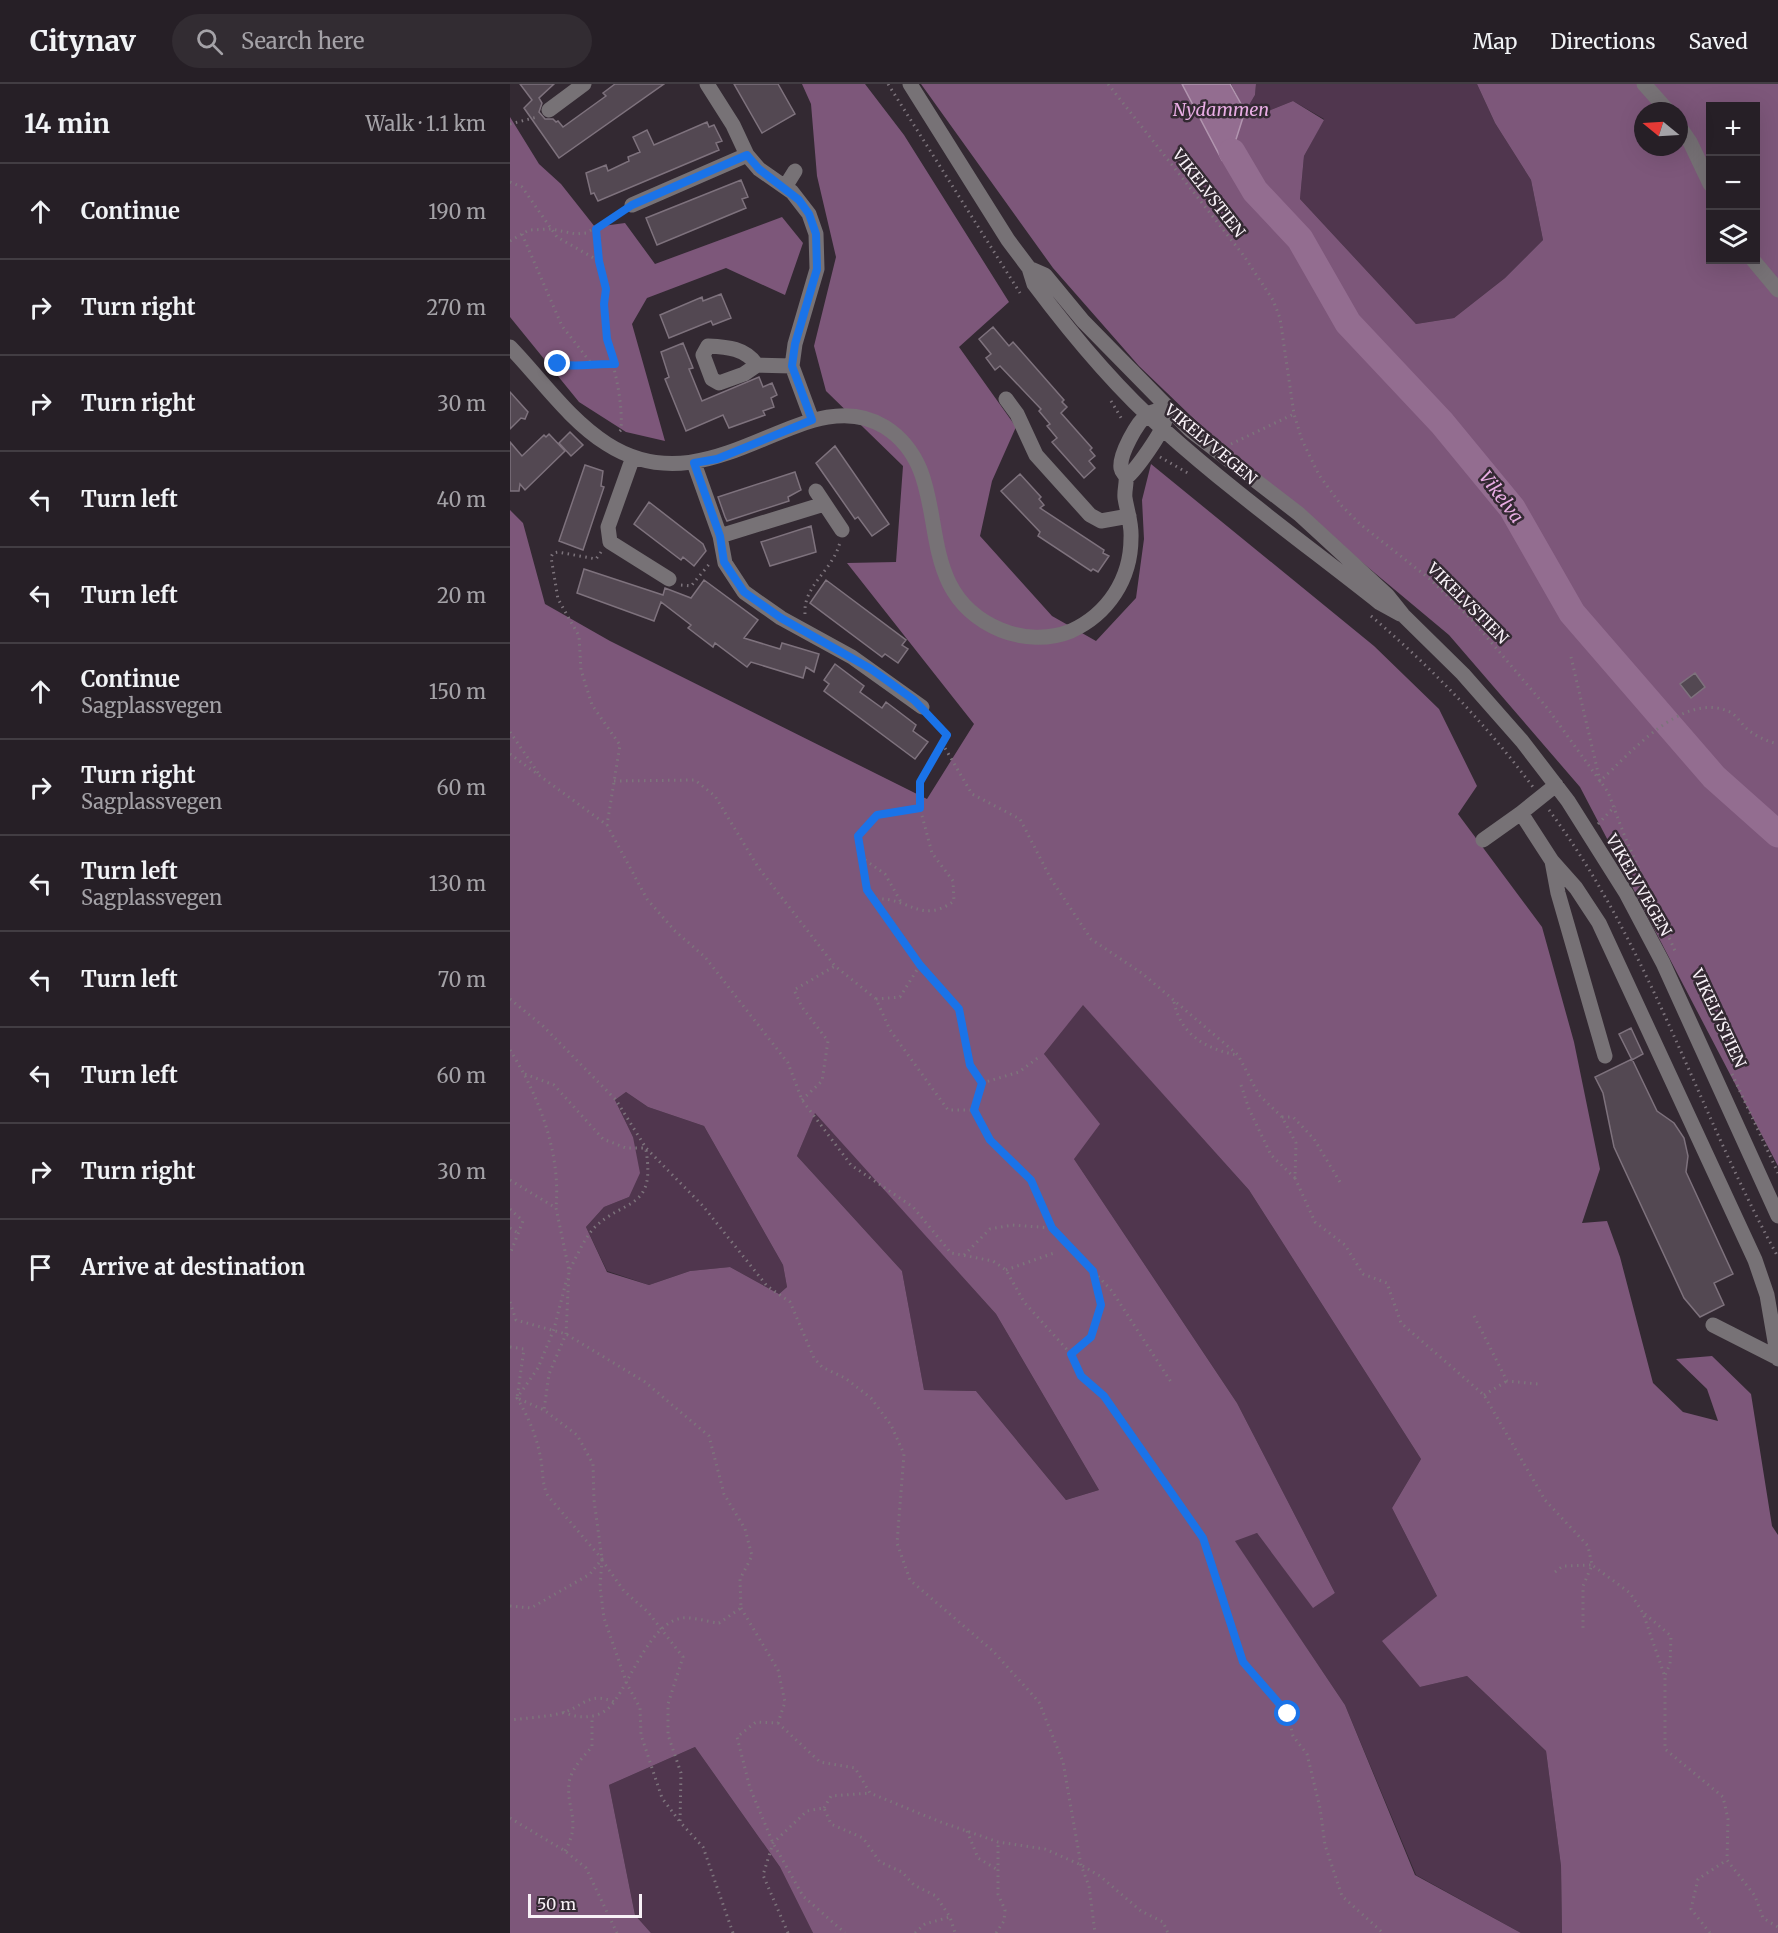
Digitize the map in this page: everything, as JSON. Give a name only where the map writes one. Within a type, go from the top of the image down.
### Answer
[{"type":"street","points":[[549,110],[584,84]]},
{"type":"street","points":[[707,84],[733,125],[747,155],[759,169],[784,187],[804,207],[814,224],[818,257],[792,366],[812,420]]},
{"type":"street","name":"VIKELVVEGEN","points":[[910,84],[1002,232],[1029,268],[1034,284],[1059,318],[1147,414],[1163,430],[1380,603],[1402,615]]},
{"type":"street","points":[[1644,84],[1660,102]]},
{"type":"street","points":[[1688,139],[1706,176]]},
{"type":"street","points":[[632,205],[747,155]]},
{"type":"street","points":[[784,187],[795,171]]},
{"type":"street","points":[[1756,264],[1778,290]]},
{"type":"street","name":"VIKELVVEGEN","points":[[1029,268],[1045,276],[1083,321],[1167,408],[1213,450],[1299,514],[1387,595],[1402,615],[1496,710],[1556,785],[1626,893],[1663,963],[1778,1216]]},
{"type":"street","points":[[510,347],[591,432],[606,444],[633,458],[663,464],[694,463],[717,459],[812,420],[833,416],[860,417],[884,427],[914,454],[924,476],[934,538],[946,579],[978,617],[1009,633],[1036,637],[1058,635],[1086,623],[1114,596],[1126,572],[1131,537],[1125,494],[1126,478],[1121,469],[1124,450],[1147,414],[1167,408],[1163,430],[1139,461],[1134,472],[1126,478]]},
{"type":"street","points":[[758,365],[792,366]]},
{"type":"street","points":[[1006,399],[1017,414],[1036,455],[1090,514],[1101,521],[1129,516]]},
{"type":"street","points":[[633,458],[608,527],[610,542],[669,579]]},
{"type":"street","points":[[694,463],[729,572],[744,592],[781,618],[852,657],[922,707]]},
{"type":"street","points":[[721,542],[820,497],[842,530]]},
{"type":"street","points":[[1483,840],[1556,785]]},
{"type":"street","points":[[1521,813],[1552,861],[1576,888],[1599,923],[1755,1260],[1767,1295],[1778,1358]]},
{"type":"street","points":[[1552,861],[1558,893],[1605,1056]]},
{"type":"street","points":[[1713,1325],[1778,1358]]},
{"type":"path","name":"VIKELVSTIEN","points":[[1108,84],[1244,256],[1273,300],[1280,318],[1294,414],[1311,462],[1329,490],[1360,524],[1431,580],[1488,637],[1543,703],[1600,781],[1615,806],[1624,837],[1678,957]]},
{"type":"path","points":[[510,124],[531,120],[549,110]]},
{"type":"path","points":[[510,182],[522,187],[551,229],[566,244],[599,261]]},
{"type":"path","points":[[510,242],[529,230],[551,229],[576,234],[596,229],[632,205]]},
{"type":"path","points":[[596,229],[599,261],[606,289],[604,304],[607,339],[615,364],[623,410],[621,430],[613,437]]},
{"type":"path","points":[[522,234],[562,326],[591,363]]},
{"type":"path","points":[[538,364],[573,367],[591,363],[615,364]]},
{"type":"path","points":[[1213,450],[1294,414]]},
{"type":"path","points":[[807,631],[806,597],[836,557],[842,530]]},
{"type":"path","points":[[607,825],[620,745],[592,705],[581,670],[579,636],[558,599],[551,556],[558,552],[596,559],[610,542]]},
{"type":"path","points":[[669,579],[683,586],[691,586],[721,542]]},
{"type":"path","points":[[1571,657],[1600,781],[1659,728],[1675,716],[1693,709],[1722,709],[1732,713],[1746,728],[1763,740],[1778,744]]},
{"type":"path","points":[[876,899],[888,898],[926,913],[942,909],[954,901],[953,881],[932,853],[920,808],[920,782],[947,735],[922,707]]},
{"type":"path","points":[[510,732],[542,778]]},
{"type":"path","points":[[942,743],[972,794],[1020,819],[1051,879],[1091,939],[1143,974],[1238,1055],[1258,1095],[1282,1117],[1296,1143],[1295,1178]]},
{"type":"path","points":[[510,754],[607,825],[647,899],[675,931],[705,957],[788,1063],[802,1100],[851,1164],[914,1207],[951,1253],[993,1261],[1006,1270],[1024,1302],[1071,1354],[1081,1376],[1104,1396],[1203,1538],[1243,1662],[1288,1714],[1293,1736],[1307,1754],[1320,1808],[1325,1845],[1342,1896],[1383,1933]]},
{"type":"path","points":[[614,781],[695,780],[715,796],[758,867],[835,966],[876,999],[890,1030],[948,1110],[974,1110]]},
{"type":"path","points":[[1589,833],[1615,806]]},
{"type":"path","points":[[920,808],[877,815],[858,836],[864,859],[867,890],[876,899],[920,965],[959,1009],[970,1065],[982,1083]]},
{"type":"path","points":[[864,859],[885,874],[902,903]]},
{"type":"path","points":[[876,999],[900,997],[920,965]]},
{"type":"path","points":[[802,1100],[822,1081],[828,1041],[802,1007],[794,990],[835,966]]},
{"type":"path","points":[[510,999],[543,1026],[616,1100],[646,1148],[703,1206],[767,1286],[790,1302],[814,1358],[822,1367],[845,1378],[871,1398],[891,1425],[904,1454],[897,1543],[910,1580],[993,1651],[1039,1702],[1063,1762],[1081,1864],[1089,1886],[1095,1933]]},
{"type":"path","points":[[1173,1001],[1178,1020],[1210,1049],[1238,1055]]},
{"type":"path","points":[[510,1050],[525,1074],[538,1104],[551,1151],[558,1182],[556,1209],[569,1270],[566,1335],[549,1374],[544,1410]]},
{"type":"path","points":[[982,1083],[1019,1072],[1039,1058]]},
{"type":"path","name":"VIKELVSTIEN","points":[[1728,1065],[1778,1173]]},
{"type":"path","points":[[525,1074],[554,1085],[603,1139],[626,1148],[646,1148]]},
{"type":"path","points":[[982,1083],[974,1110],[990,1140],[1031,1180],[1052,1228],[1112,1292],[1172,1382]]},
{"type":"path","points":[[1241,1085],[1249,1109],[1271,1155],[1295,1178],[1315,1222],[1345,1245],[1363,1274],[1387,1283],[1401,1323],[1484,1395],[1545,1500],[1587,1546],[1592,1565],[1583,1586],[1583,1628]]},
{"type":"path","points":[[1282,1117],[1293,1117],[1314,1139],[1340,1182]]},
{"type":"path","points":[[517,1398],[538,1368],[554,1329],[569,1270],[592,1230],[603,1220],[632,1205],[644,1191],[649,1166],[646,1148]]},
{"type":"path","points":[[510,1180],[556,1209]]},
{"type":"path","points":[[510,1209],[523,1221],[510,1254]]},
{"type":"path","points":[[964,1255],[990,1229],[1012,1225],[1052,1228]]},
{"type":"path","points":[[510,1228],[518,1233]]},
{"type":"path","points":[[1006,1270],[1054,1253]]},
{"type":"path","points":[[1071,1354],[1091,1337],[1101,1305],[1093,1271]]},
{"type":"path","points":[[510,1302],[516,1320],[554,1329],[645,1382],[709,1436],[724,1494],[745,1529],[752,1556],[740,1579],[741,1608],[778,1670],[785,1702],[778,1723]]},
{"type":"path","points":[[1474,1316],[1507,1381]]},
{"type":"path","points":[[510,1347],[524,1349],[517,1398],[531,1421],[541,1458],[544,1489],[602,1559],[624,1591],[661,1627],[683,1657],[668,1704],[668,1735],[681,1773],[680,1822]]},
{"type":"path","points":[[1484,1395],[1507,1381],[1538,1384]]},
{"type":"path","points":[[517,1398],[544,1410],[577,1436],[592,1464],[602,1559],[600,1587],[604,1618],[627,1684],[640,1708],[641,1736],[662,1798],[703,1847],[733,1933]]},
{"type":"path","points":[[510,1606],[531,1608],[590,1574],[602,1559]]},
{"type":"path","points":[[1555,1572],[1563,1566],[1592,1565],[1630,1593],[1643,1613],[1665,1677],[1665,1749],[1723,1797],[1728,1819],[1727,1860],[1755,1896],[1763,1918],[1778,1927]]},
{"type":"path","points":[[563,1713],[578,1718],[609,1710],[627,1684],[649,1642],[661,1627],[679,1618],[719,1623],[741,1608]]},
{"type":"path","points":[[1643,1613],[1671,1636],[1670,1664],[1665,1677]]},
{"type":"path","points":[[510,1720],[563,1713],[584,1700],[604,1697],[614,1702]]},
{"type":"path","points":[[565,1851],[572,1839],[574,1814],[569,1782],[578,1762],[592,1747],[592,1716]]},
{"type":"path","points":[[845,1933],[802,1896],[772,1843],[750,1788],[737,1737],[756,1722],[778,1723],[820,1762],[855,1768],[870,1793]]},
{"type":"path","points":[[788,1933],[763,1875],[772,1843],[807,1811],[824,1808],[831,1796],[870,1793],[998,1842],[1045,1849],[1081,1864],[1100,1876],[1141,1911],[1163,1922],[1168,1933]]},
{"type":"path","points":[[824,1808],[831,1824],[863,1838],[880,1862],[902,1872],[914,1885],[936,1896],[950,1917],[955,1933]]},
{"type":"path","points":[[510,1818],[565,1851],[586,1868],[617,1933]]},
{"type":"path","points":[[967,1831],[978,1858],[998,1870]]},
{"type":"path","points":[[996,1933],[1004,1921],[1005,1910],[998,1894],[998,1842]]},
{"type":"path","points":[[1710,1933],[1691,1909],[1698,1880],[1727,1860]]},
{"type":"path","points":[[915,1933],[925,1924],[950,1917]]},
{"type":"shaded area","points":[[802,84],[865,84],[904,135],[1009,302],[959,347],[1016,427],[992,481],[980,536],[1052,616],[1096,641],[1136,598],[1144,539],[1142,500],[1151,464],[1374,646],[1439,709],[1477,786],[1458,814],[1542,927],[1574,1042],[1600,1169],[1582,1223],[1607,1221],[1620,1257],[1653,1383],[1683,1412],[1718,1421],[1707,1389],[1676,1359],[1712,1356],[1751,1394],[1772,1526],[1778,1535],[1778,1933],[1562,1933],[1561,1866],[1546,1751],[1467,1676],[1420,1687],[1382,1641],[1437,1596],[1392,1508],[1421,1459],[1249,1190],[1083,1005],[1044,1054],[1100,1124],[1074,1159],[1237,1403],[1335,1593],[1313,1608],[1257,1533],[1235,1541],[1345,1705],[1415,1875],[1521,1933],[813,1933],[780,1867],[695,1747],[609,1785],[635,1915],[651,1933],[510,1933],[510,510],[523,523],[545,604],[610,641],[927,799],[974,724],[847,563],[896,562],[903,466],[826,391],[814,346],[836,257],[817,176],[811,104]],"holes":[[[626,1092],[648,1107],[704,1126],[783,1265],[787,1287],[779,1294],[730,1267],[690,1271],[649,1285],[607,1272],[586,1227],[604,1207],[629,1197],[640,1173],[633,1137],[615,1100]],[[815,1113],[996,1314],[1099,1490],[1066,1500],[976,1391],[924,1390],[902,1271],[797,1156]]]},
{"type":"shaded area","points":[[921,84],[1182,84],[1188,92],[1245,111],[1231,84],[1256,84],[1255,95],[1246,110],[1258,115],[1293,101],[1324,120],[1304,156],[1300,199],[1416,324],[1454,318],[1505,278],[1543,240],[1531,180],[1495,123],[1477,84],[1778,84],[1778,1166],[1580,787],[1449,635],[1218,442],[1139,366],[1053,268]]},
{"type":"shaded area","points":[[1256,84],[1477,84],[1495,123],[1531,180],[1543,240],[1505,278],[1454,318],[1416,324],[1300,199],[1304,156],[1324,119],[1293,101],[1258,115],[1245,111],[1255,95]]},
{"type":"shaded area","points":[[510,117],[539,164],[561,184],[595,227],[625,223],[655,264],[782,217],[803,243],[785,295],[726,268],[647,298],[632,324],[665,441],[626,432],[579,402],[510,317]]},
{"type":"shaded area","points":[[1083,1004],[1249,1190],[1421,1459],[1392,1508],[1437,1596],[1420,1687],[1467,1676],[1546,1751],[1561,1866],[1562,1933],[1521,1933],[1416,1875],[1345,1705],[1234,1540],[1257,1533],[1313,1607],[1335,1593],[1237,1403],[1074,1159],[1044,1054]]},
{"type":"shaded area","points":[[626,1092],[648,1107],[704,1126],[783,1265],[787,1287],[779,1294],[730,1267],[690,1271],[649,1285],[607,1271],[586,1227],[604,1207],[629,1197],[633,1137],[615,1100]]},
{"type":"shaded area","points":[[815,1112],[996,1314],[1099,1490],[1066,1500],[976,1391],[924,1390],[902,1271],[797,1156]]},
{"type":"shaded area","points":[[695,1747],[780,1867],[813,1933],[651,1933],[635,1915],[609,1785]]},
{"type":"water","name":"Nydammen","points":[[1182,84],[1230,84],[1245,111],[1232,152],[1222,160]]},
{"type":"building","points":[[520,84],[554,84],[539,98],[542,103],[539,112],[545,119],[558,121],[563,127],[606,96],[603,93],[615,84],[664,84],[559,158],[524,108],[532,100]]},
{"type":"building","points":[[734,84],[778,84],[795,114],[762,133]]},
{"type":"building","points":[[707,122],[709,127],[714,125],[722,141],[716,143],[719,150],[598,201],[594,193],[591,194],[586,173],[606,165],[608,171],[629,161],[628,157],[640,152],[633,137],[647,130],[654,145]]},
{"type":"building","points":[[741,180],[748,197],[742,199],[746,208],[657,245],[646,218]]},
{"type":"building","points":[[721,294],[731,318],[713,325],[711,321],[669,338],[660,315],[702,297],[703,301]]},
{"type":"building","points":[[993,327],[1009,346],[1013,342],[1064,400],[1062,402],[1067,407],[1061,413],[1092,448],[1090,450],[1095,456],[1089,461],[1095,468],[1084,478],[1052,442],[1057,438],[1047,426],[1050,424],[1039,411],[1041,409],[1000,366],[995,370],[986,358],[991,354],[979,339]]},
{"type":"building","points":[[683,343],[693,368],[689,369],[702,401],[759,377],[763,387],[772,383],[777,395],[771,398],[774,407],[763,411],[765,415],[729,428],[723,415],[686,431],[665,379],[669,377],[661,352]]},
{"type":"building","points":[[510,392],[528,412],[525,419],[521,418],[510,429]]},
{"type":"building","points":[[570,432],[583,445],[571,456],[559,443]]},
{"type":"building","points":[[549,434],[565,451],[525,490],[520,484],[519,491],[510,491],[510,442],[522,456],[544,435],[546,437]]},
{"type":"building","points":[[835,446],[889,524],[872,536],[858,517],[855,519],[816,463]]},
{"type":"building","points":[[585,465],[603,471],[601,486],[604,487],[583,550],[559,541]]},
{"type":"building","points":[[795,472],[801,490],[788,497],[789,501],[727,521],[718,497]]},
{"type":"building","points":[[1020,474],[1041,497],[1039,499],[1044,505],[1040,508],[1104,550],[1103,553],[1109,556],[1098,572],[1093,569],[1091,571],[1038,536],[1040,532],[1001,491]]},
{"type":"building","points":[[649,502],[703,544],[706,551],[694,566],[683,557],[681,560],[634,524]]},
{"type":"building","points":[[811,526],[816,552],[770,566],[761,542]]},
{"type":"building","points":[[584,569],[663,595],[665,588],[691,598],[704,580],[758,620],[744,638],[780,649],[782,643],[819,654],[814,672],[806,667],[803,678],[751,662],[747,667],[715,643],[713,647],[688,628],[691,625],[661,602],[654,621],[577,593]]},
{"type":"building","points":[[826,580],[906,640],[902,645],[908,649],[898,663],[885,654],[882,657],[810,603]]},
{"type":"building","points":[[835,664],[864,686],[860,692],[882,708],[886,702],[916,725],[913,731],[928,742],[915,759],[824,691],[829,684],[824,680]]},
{"type":"building","points":[[1695,673],[1705,687],[1691,698],[1680,684]]},
{"type":"building","points":[[1631,1028],[1643,1054],[1632,1060],[1619,1034]]},
{"type":"building","points":[[1632,1059],[1657,1111],[1674,1123],[1684,1138],[1688,1156],[1686,1172],[1733,1274],[1714,1283],[1724,1305],[1700,1317],[1684,1298],[1614,1147],[1603,1093],[1595,1077]]},
{"type":"waterway","name":"Vikelva","points":[[1232,152],[1255,191],[1300,239],[1348,323],[1442,423],[1512,508],[1572,613],[1714,777],[1778,834]]},
{"type":"route","points":[[558,364],[573,367],[591,363],[615,364],[607,339],[604,304],[606,289],[599,261],[596,229],[632,205],[747,155],[759,169],[792,192],[809,214],[816,234],[817,269],[795,344],[792,366],[812,420],[717,459],[694,463],[708,508],[720,536],[724,562],[744,592],[781,618],[871,669],[914,700],[947,735],[920,782],[920,808],[877,815],[858,836],[864,859],[867,890],[876,899],[920,965],[959,1009],[970,1065],[982,1083],[974,1110],[990,1140],[1031,1180],[1052,1228],[1093,1271],[1101,1305],[1091,1337],[1071,1354],[1081,1376],[1104,1396],[1203,1538],[1243,1662],[1288,1714]]}]
